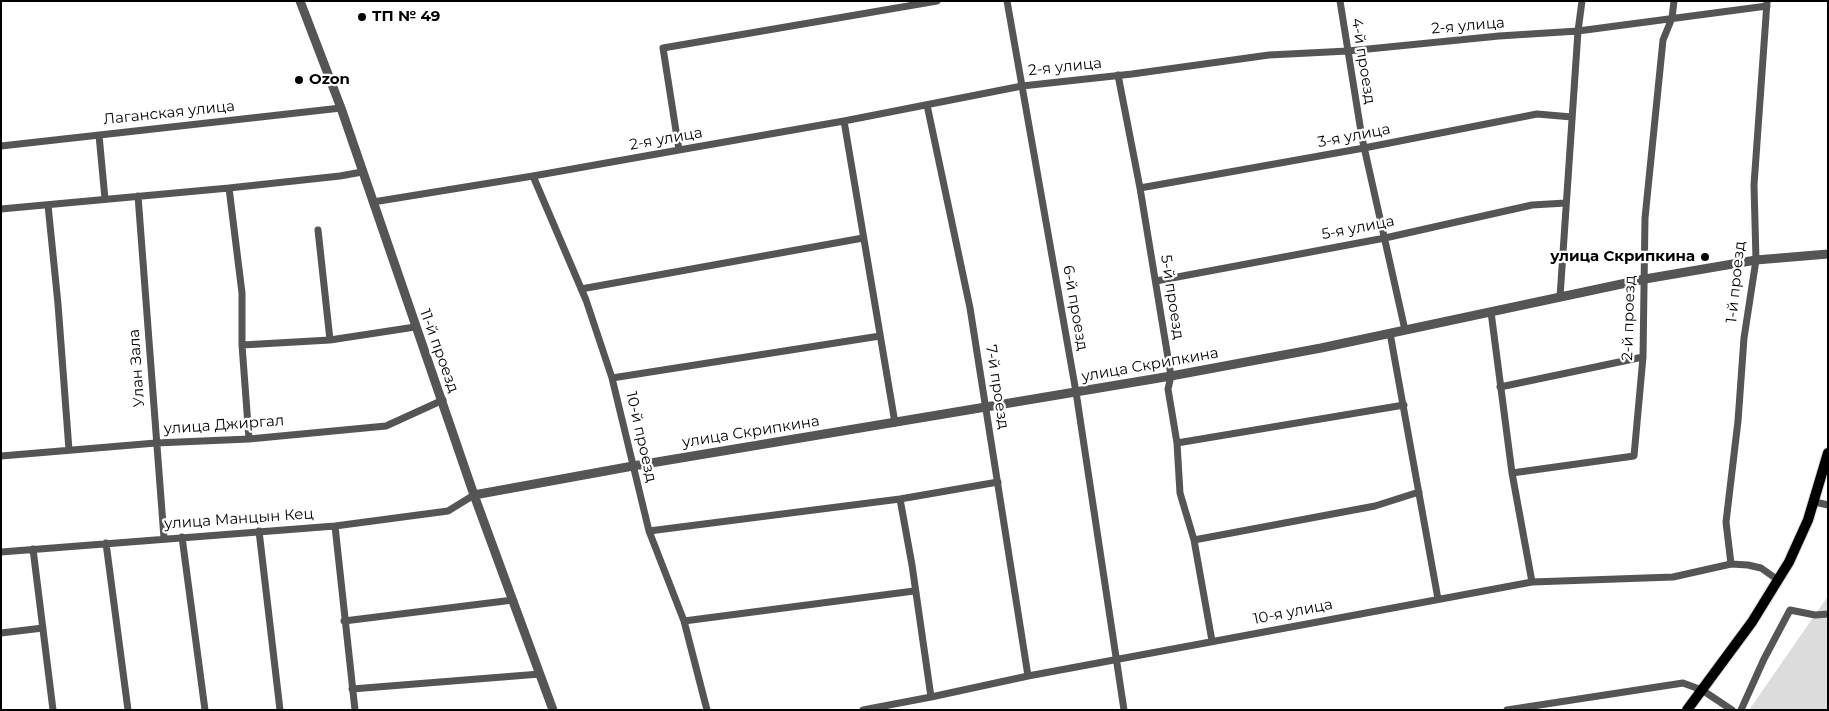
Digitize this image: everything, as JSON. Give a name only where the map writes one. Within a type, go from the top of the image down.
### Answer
[{"type":"main road","points":[[1687,710],[1752,622],[1799,543],[1815,502],[1828,453]]},
{"type":"street","name":"11-й проезд","points":[[300,1],[341,108],[415,327],[443,400],[474,495],[553,710]]},
{"type":"street","points":[[679,150],[663,48],[937,1]]},
{"type":"street","name":"6-й проезд","points":[[1007,1],[1076,392],[1124,710]]},
{"type":"street","name":"4-й проезд","points":[[1340,1],[1364,148],[1405,330]]},
{"type":"street","points":[[1560,297],[1578,31],[1582,1]]},
{"type":"street","name":"2-й проезд","points":[[1512,473],[1634,456],[1643,357],[1646,218],[1663,40],[1672,18],[1674,1]]},
{"type":"street","name":"2-я улица","points":[[374,202],[844,121],[1022,86],[1269,55],[1348,51],[1499,36],[1578,31],[1767,3]]},
{"type":"street","name":"1-й проезд","points":[[1731,564],[1726,522],[1738,421],[1744,338],[1756,260],[1754,185],[1767,3]]},
{"type":"street","name":"5-й проезд","points":[[1118,75],[1140,188],[1171,376],[1168,389],[1177,443],[1180,493],[1194,540],[1212,641]]},
{"type":"street","name":"7-й проезд","points":[[927,105],[970,308],[1028,676]]},
{"type":"street","name":"Лаганская улица","points":[[1,146],[341,108]]},
{"type":"street","name":"3-я улица","points":[[1140,188],[1364,148],[1537,114],[1572,117]]},
{"type":"street","points":[[844,121],[895,423]]},
{"type":"street","points":[[99,135],[105,200]]},
{"type":"street","points":[[1,209],[229,188],[362,172]]},
{"type":"street","name":"10-й проезд","points":[[533,176],[581,289],[612,378],[649,531],[684,621],[707,710]]},
{"type":"street","points":[[229,188],[242,293],[242,345],[249,439]]},
{"type":"street","name":"Улан Зала","points":[[138,196],[164,538]]},
{"type":"street","name":"5-я улица","points":[[1156,281],[1385,238],[1532,205],[1566,204]]},
{"type":"street","points":[[48,205],[58,304],[69,450]]},
{"type":"street","points":[[318,230],[330,340]]},
{"type":"street","points":[[581,289],[863,238]]},
{"type":"street","name":"улица Скрипкина","points":[[474,495],[633,466],[1171,376],[1390,334],[1645,279],[1756,260],[1828,254]]},
{"type":"street","points":[[1491,312],[1512,473],[1532,582]]},
{"type":"street","points":[[242,345],[330,340],[415,327]]},
{"type":"street","points":[[1390,334],[1438,599]]},
{"type":"street","points":[[612,378],[880,336]]},
{"type":"street","points":[[1500,387],[1643,357]]},
{"type":"street","name":"улица Джиргал","points":[[1,456],[156,443],[249,439],[386,426],[443,400]]},
{"type":"street","points":[[1177,443],[1404,405]]},
{"type":"street","points":[[649,531],[900,499],[998,482]]},
{"type":"street","points":[[1194,540],[1375,506],[1419,492]]},
{"type":"street","name":"улица Манцын Кец","points":[[1,552],[335,526],[448,511],[474,495]]},
{"type":"street","points":[[900,499],[912,565],[914,590],[931,697]]},
{"type":"street","points":[[1815,502],[1828,505]]},
{"type":"street","points":[[335,526],[355,710]]},
{"type":"street","points":[[259,532],[280,710]]},
{"type":"street","points":[[182,537],[205,710]]},
{"type":"street","points":[[106,543],[128,710]]},
{"type":"street","points":[[33,549],[53,710]]},
{"type":"street","name":"10-я улица","points":[[863,710],[1028,676],[1532,582],[1673,577],[1731,564],[1761,568],[1778,580]]},
{"type":"street","points":[[684,621],[914,590]]},
{"type":"street","points":[[344,621],[513,600]]},
{"type":"street","points":[[1741,710],[1764,659],[1790,610],[1815,615],[1828,614]]},
{"type":"street","points":[[1,633],[43,628]]},
{"type":"street","points":[[352,689],[540,674]]},
{"type":"street","points":[[1507,710],[1676,683],[1683,683],[1702,690],[1732,710]]},
{"type":"shaded area","points":[[1828,596],[1828,710],[1749,710]]},
{"type":"place","name":"ТП № 49","points":[[362,17]]},
{"type":"place","name":"Ozon","points":[[299,80]]},
{"type":"place","name":"улица Скрипкина","points":[[1705,257]]}]
